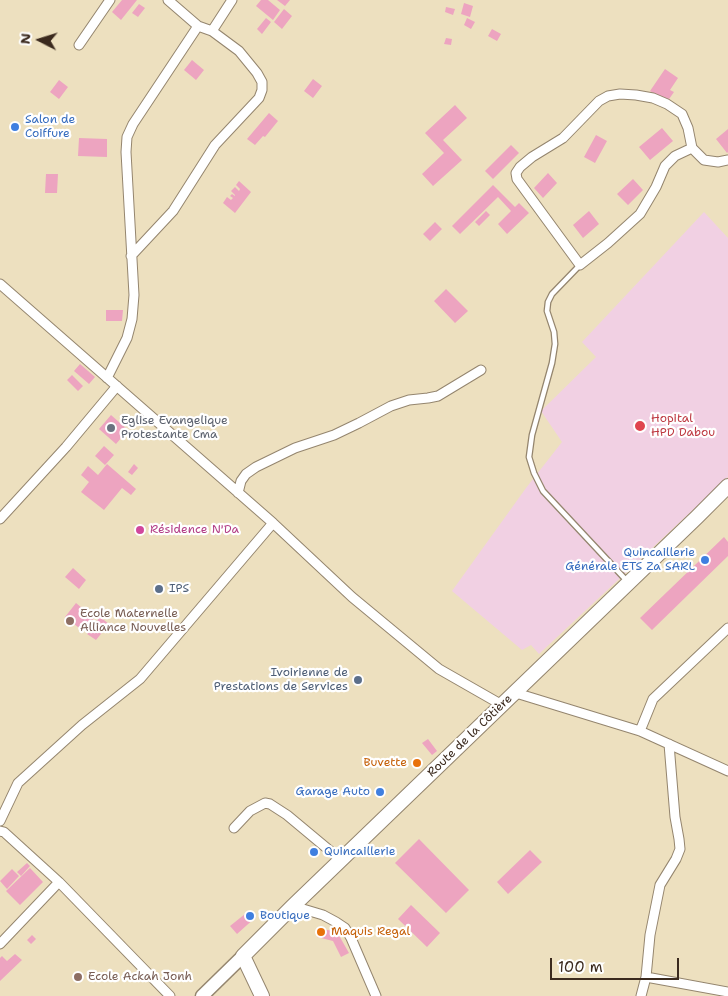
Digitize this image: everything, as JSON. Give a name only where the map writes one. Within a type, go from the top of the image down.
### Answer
[{"type":"main road","name":"Route de la Côtière","points":[[243,956],[728,486]]},
{"type":"main road","points":[[202,996],[243,956],[262,996]]},
{"type":"street","points":[[79,45],[110,0]]},
{"type":"street","points":[[131,256],[172,211],[215,145],[259,98],[262,90],[262,82],[258,72],[240,51],[212,31],[198,26],[168,0]]},
{"type":"street","points":[[212,31],[232,0]]},
{"type":"street","points":[[107,378],[127,338],[132,320],[134,295],[126,152],[127,137],[132,124],[198,26]]},
{"type":"street","points":[[692,148],[676,156],[665,166],[656,187],[640,214],[608,244],[580,264],[517,179],[516,173],[532,157],[563,138],[599,101],[608,96],[620,94],[653,98],[682,114],[688,128],[692,148],[704,160],[718,162],[728,160]]},
{"type":"street","points":[[0,284],[273,523],[352,597],[439,669],[502,705]]},
{"type":"street","points":[[238,493],[241,481],[246,474],[256,467],[287,452],[342,431],[392,406],[409,400],[438,396],[481,370]]},
{"type":"street","points":[[0,519],[66,447],[117,386]]},
{"type":"street","points":[[0,821],[18,783],[28,772],[82,725],[140,679],[273,523]]},
{"type":"street","points":[[640,731],[653,700],[728,628]]},
{"type":"street","points":[[516,692],[640,731],[728,771]]},
{"type":"street","points":[[641,996],[646,977],[650,935],[660,885],[680,849],[680,839],[675,817],[669,744]]},
{"type":"street","points":[[234,828],[250,811],[265,803],[270,804],[287,815],[341,860]]},
{"type":"street","points":[[0,831],[4,832],[59,882],[170,996]]},
{"type":"street","points":[[0,944],[59,882]]},
{"type":"street","points":[[293,906],[323,915],[345,928],[376,996]]},
{"type":"street","points":[[646,977],[728,992]]},
{"type":"lane","points":[[580,264],[552,294],[548,302],[547,311],[554,332],[555,344],[552,363],[532,435],[529,456],[534,473],[543,491],[628,582]]},
{"type":"shaded area","name":"Hopital HPD Dabou","points":[[704,212],[728,238],[728,477],[539,654],[531,645],[522,650],[452,591],[526,488],[562,442],[541,411],[596,357],[582,342]]},
{"type":"building","points":[[122,0],[137,0],[121,20],[112,12]]},
{"type":"building","points":[[261,0],[268,0],[280,10],[273,20],[256,6]]},
{"type":"building","points":[[277,0],[290,0],[285,6]]},
{"type":"building","points":[[464,3],[473,6],[470,17],[461,14]]},
{"type":"building","points":[[139,4],[145,8],[138,17],[132,13]]},
{"type":"building","points":[[446,7],[455,9],[453,15],[445,12]]},
{"type":"building","points":[[284,9],[292,16],[282,29],[274,22]]},
{"type":"building","points":[[266,18],[271,22],[262,34],[257,29]]},
{"type":"building","points":[[467,18],[475,22],[471,29],[464,25]]},
{"type":"building","points":[[492,29],[501,34],[497,41],[488,36]]},
{"type":"building","points":[[446,38],[452,39],[451,45],[444,44]]},
{"type":"building","points":[[192,60],[204,70],[196,80],[184,70]]},
{"type":"building","points":[[665,69],[678,78],[670,90],[674,92],[667,102],[650,91]]},
{"type":"building","points":[[313,79],[322,86],[313,98],[304,91]]},
{"type":"building","points":[[59,80],[68,87],[59,99],[50,92]]},
{"type":"building","points":[[455,105],[467,118],[443,140],[462,160],[433,186],[422,174],[444,153],[425,133]]},
{"type":"building","points":[[269,113],[278,121],[265,137],[263,136],[255,145],[247,139]]},
{"type":"building","points":[[662,128],[673,141],[650,160],[639,147]]},
{"type":"building","points":[[728,129],[728,152],[727,153],[716,139]]},
{"type":"building","points":[[596,135],[607,141],[595,163],[584,157]]},
{"type":"building","points":[[79,138],[107,139],[107,157],[78,156]]},
{"type":"building","points":[[511,145],[519,153],[493,179],[485,171]]},
{"type":"building","points":[[548,173],[557,183],[543,198],[534,188]]},
{"type":"building","points":[[46,174],[58,174],[57,193],[45,193]]},
{"type":"building","points":[[633,179],[643,190],[628,205],[617,194]]},
{"type":"building","points":[[239,181],[251,192],[235,213],[223,203],[227,197],[231,200],[233,198],[230,196],[232,194],[235,196],[231,191],[235,187],[239,191],[240,189],[236,185]]},
{"type":"building","points":[[493,185],[515,207],[519,203],[529,213],[507,234],[498,224],[511,211],[498,197],[460,234],[452,226]]},
{"type":"building","points":[[486,211],[490,215],[479,226],[475,222]]},
{"type":"building","points":[[589,211],[599,224],[583,238],[573,225]]},
{"type":"building","points":[[435,222],[442,229],[430,241],[423,234]]},
{"type":"building","points":[[446,289],[468,311],[455,323],[434,301]]},
{"type":"building","points":[[106,310],[123,310],[122,321],[106,321]]},
{"type":"building","points":[[80,364],[95,377],[89,384],[74,371]]},
{"type":"building","points":[[72,375],[83,386],[78,391],[67,380]]},
{"type":"building","points":[[111,415],[128,430],[116,444],[99,429]]},
{"type":"building","points":[[104,446],[114,455],[105,465],[95,456]]},
{"type":"building","points":[[107,464],[136,489],[131,495],[122,488],[104,510],[81,492],[89,482],[81,475],[88,466],[98,475]]},
{"type":"building","points":[[134,464],[138,468],[132,475],[128,472]]},
{"type":"building","points":[[724,537],[728,542],[728,556],[652,630],[640,618]]},
{"type":"building","points":[[73,568],[86,580],[79,589],[65,577]]},
{"type":"building","points":[[76,603],[94,618],[83,631],[65,617]]},
{"type":"building","points":[[100,617],[109,624],[96,640],[87,634]]},
{"type":"building","points":[[428,739],[437,751],[432,755],[422,743]]},
{"type":"building","points":[[419,839],[469,890],[446,913],[395,863]]},
{"type":"building","points":[[530,850],[542,862],[508,894],[497,882]]},
{"type":"building","points":[[27,863],[30,866],[21,876],[17,872]]},
{"type":"building","points":[[30,868],[43,882],[20,905],[6,891]]},
{"type":"building","points":[[12,869],[19,876],[7,889],[0,881]]},
{"type":"building","points":[[411,905],[440,933],[427,947],[398,919]]},
{"type":"building","points":[[250,910],[256,917],[237,934],[230,926]]},
{"type":"building","points":[[318,928],[337,932],[349,953],[341,957],[333,941],[317,937]]},
{"type":"building","points":[[32,935],[36,939],[31,944],[27,940]]},
{"type":"building","points":[[15,954],[22,960],[0,981],[0,958],[2,956],[7,961]]},
{"type":"place","name":"Salon de Coiffure","points":[[15,127]]},
{"type":"place","name":"Hopital HPD Dabou","points":[[640,426]]},
{"type":"place","name":"Eglise Evangelique Protestante Cma","points":[[111,428]]},
{"type":"place","name":"Résidence N'Da","points":[[140,530]]},
{"type":"place","name":"Quincaillerie Générale ETS Za SARL","points":[[705,560]]},
{"type":"place","name":"IPS","points":[[159,589]]},
{"type":"place","name":"Ecole Maternelle Alliance Nouvelles","points":[[70,621]]},
{"type":"place","name":"Ivoirienne de Prestations de Services","points":[[358,680]]},
{"type":"place","name":"Buvette","points":[[417,763]]},
{"type":"place","name":"Garage Auto","points":[[380,792]]},
{"type":"place","name":"Quincaillerie","points":[[314,852]]},
{"type":"place","name":"Boutique","points":[[250,916]]},
{"type":"place","name":"Maquis Regal","points":[[321,932]]},
{"type":"place","name":"Ecole Ackah Jonh","points":[[78,977]]}]
